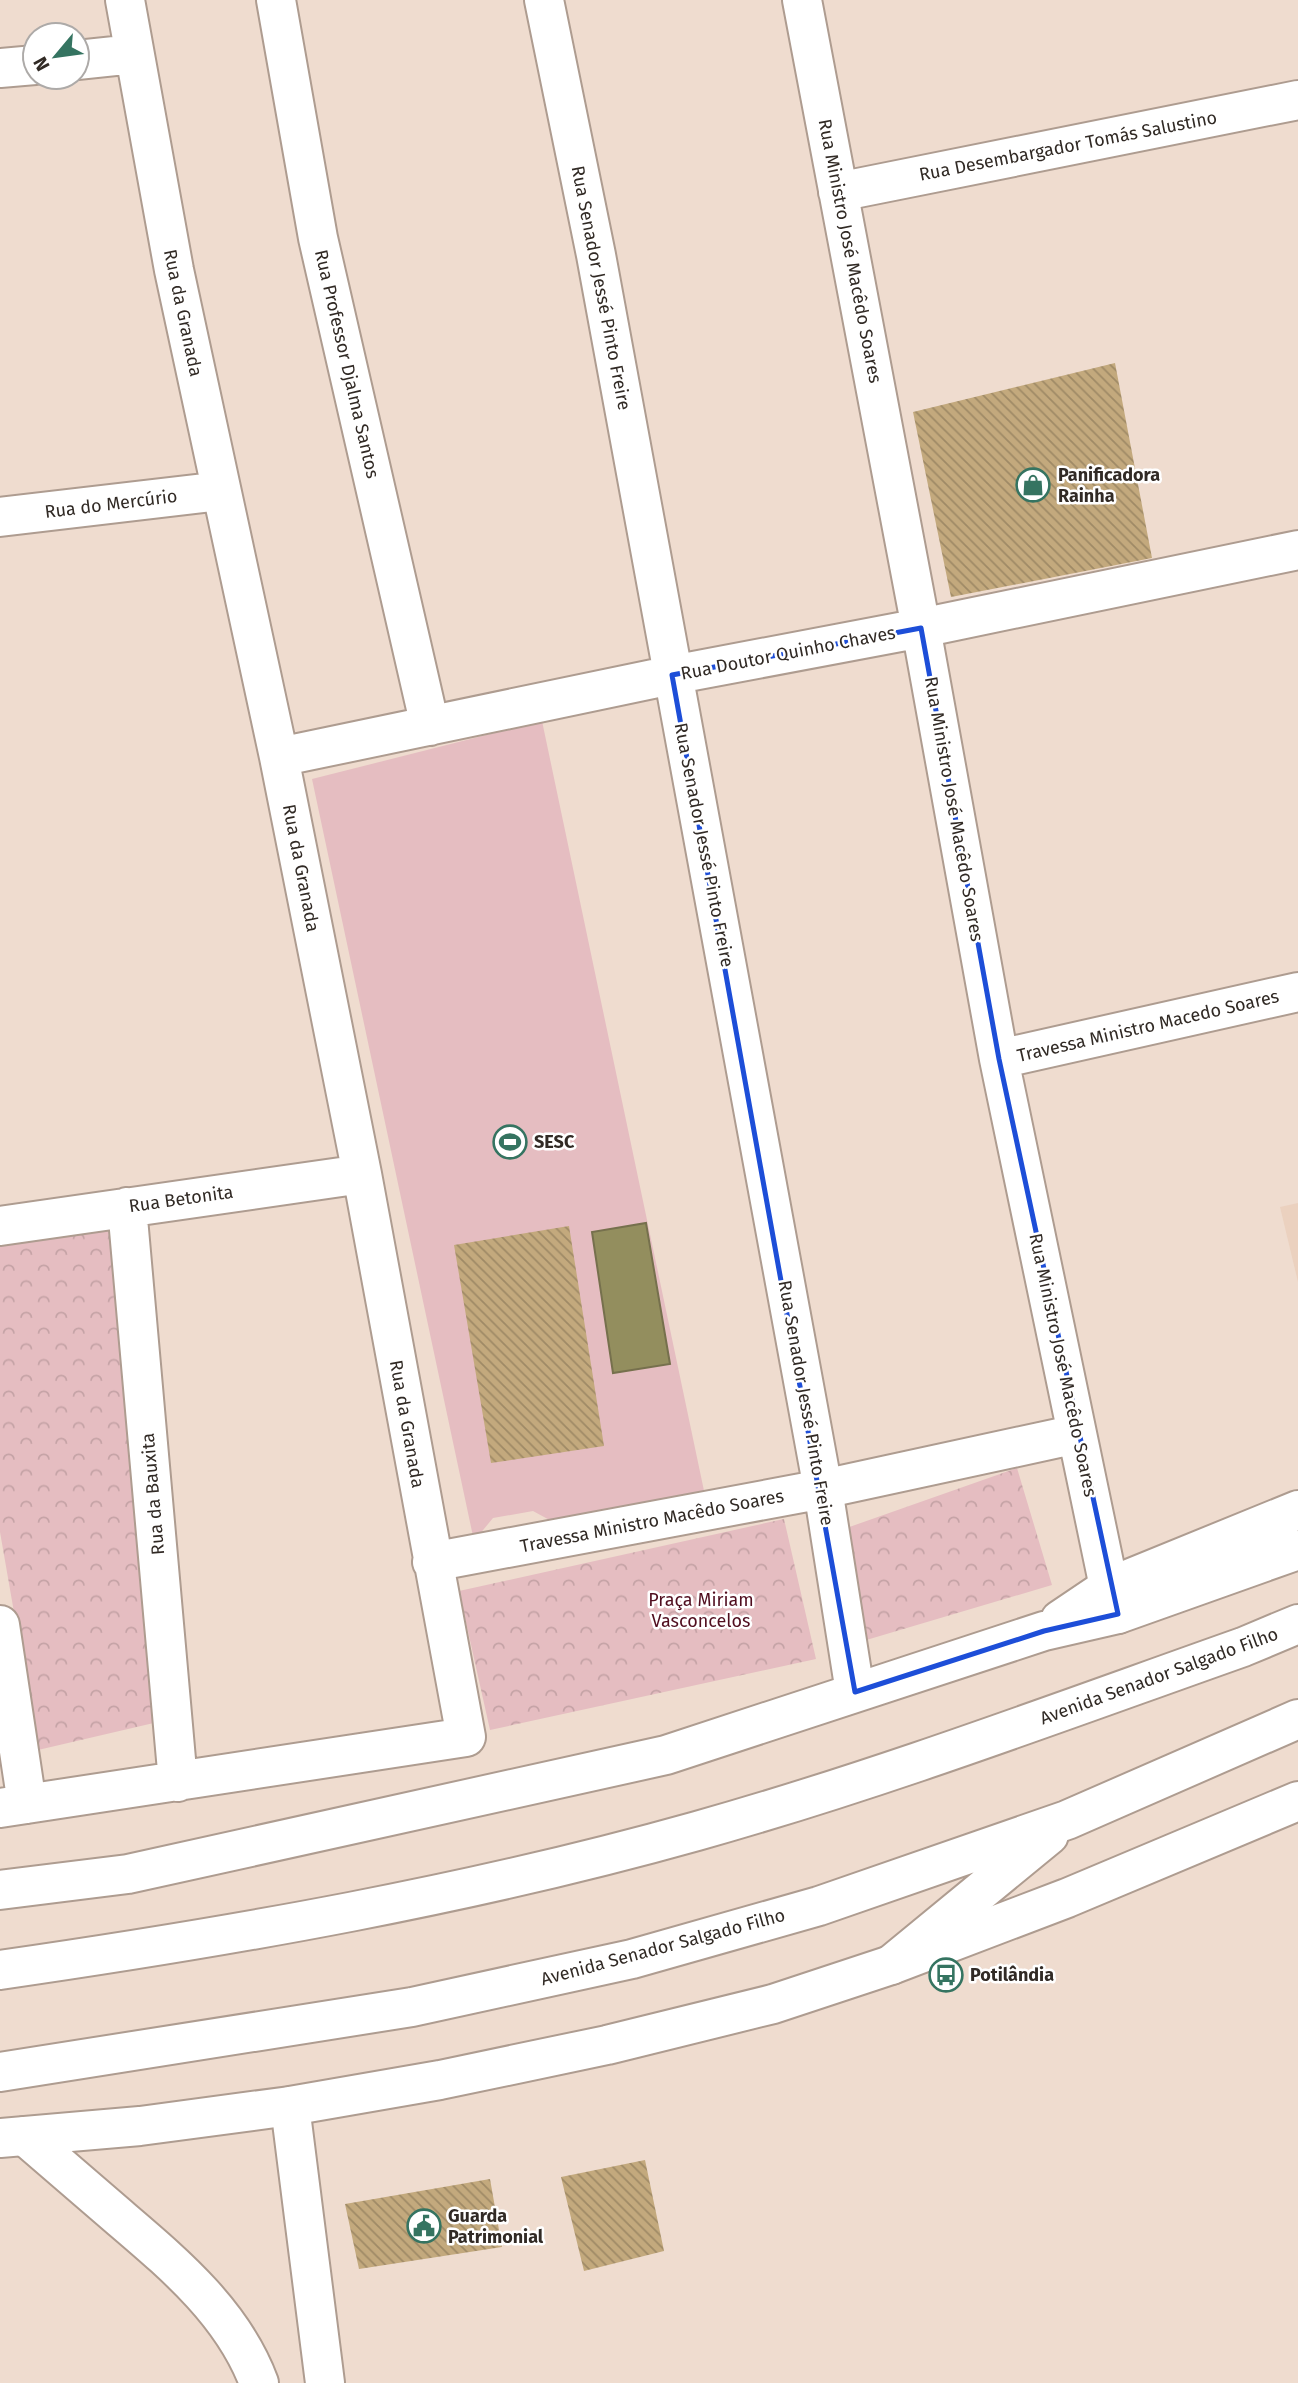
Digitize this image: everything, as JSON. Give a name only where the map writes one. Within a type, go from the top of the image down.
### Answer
[{"type":"main road","name":"Rua da Granada","points":[[125,0],[174,270],[279,757],[362,1174],[466,1737],[178,1782]]},
{"type":"main road","name":"Rua Professor Djalma Santos","points":[[276,0],[318,238],[430,726]]},
{"type":"main road","name":"Rua Senador Jessé Pinto Freire","points":[[544,0],[596,255],[823,1489],[855,1692]]},
{"type":"main road","name":"Rua Ministro José Macêdo Soares","points":[[802,0],[921,628],[999,1059],[1113,1600]]},
{"type":"main road","points":[[91,59],[134,54]]},
{"type":"main road","points":[[0,68],[21,66]]},
{"type":"main road","name":"Rua Desembargador Tomás Salustino","points":[[838,192],[1298,100]]},
{"type":"main road","name":"Rua do Mercúrio","points":[[0,517],[221,491]]},
{"type":"main road","name":"Rua Doutor Quinho Chaves","points":[[279,757],[1298,550]]},
{"type":"main road","name":"Travessa Ministro Macedo Soares","points":[[999,1059],[1298,992]]},
{"type":"main road","name":"Rua Betonita","points":[[0,1226],[362,1174]]},
{"type":"main road","name":"Rua da Bauxita","points":[[127,1207],[178,1782]]},
{"type":"main road","name":"Travessa Ministro Macêdo Soares","points":[[432,1562],[823,1489],[1077,1434]]},
{"type":"main road","points":[[0,1890],[128,1874],[666,1755],[1044,1631],[1298,1510]]},
{"type":"main road","points":[[1113,1600],[1298,1550]]},
{"type":"main road","name":"Avenida Senador Salgado Filho","points":[[0,1970],[145,1949],[319,1919],[502,1881],[684,1834],[898,1770],[1243,1647],[1298,1624]]},
{"type":"main road","points":[[0,1625],[13,1806],[178,1782]]},
{"type":"main road","name":"Avenida Senador Salgado Filho","points":[[0,2072],[412,2007],[632,1959],[819,1906],[1067,1820],[1298,1719]]},
{"type":"main road","points":[[13,2137],[140,2126],[290,2106],[440,2080],[607,2045],[774,2004],[891,1965],[1067,1898],[1298,1801]]},
{"type":"main road","points":[[891,1965],[1067,1820]]},
{"type":"main road","points":[[290,2106],[325,2383]]},
{"type":"main road","points":[[13,2137],[150,2244],[215,2306],[252,2362],[260,2383]]},
{"type":"highlighted area","points":[[921,628],[999,1059],[1118,1614],[1044,1631],[855,1692],[672,675]]},
{"type":"shaded area","points":[[1298,1203],[1298,1282],[1280,1207]]},
{"type":"shaded area","points":[[646,1223],[670,1364],[613,1373],[592,1232]]},
{"type":"green space","name":"SESC","points":[[542,721],[707,1505],[568,1530],[533,1511],[493,1518],[474,1541],[312,779]]},
{"type":"green space","points":[[113,1222],[158,1722],[38,1750],[0,1532],[0,1240]]},
{"type":"green space","points":[[1017,1468],[1052,1585],[863,1641],[838,1531]]},
{"type":"green space","name":"Praça Miriam Vasconcelos","points":[[784,1519],[816,1659],[490,1730],[459,1591]]},
{"type":"building","name":"Panificadora Rainha","points":[[1115,363],[1152,558],[951,597],[913,412]]},
{"type":"building","points":[[569,1226],[604,1446],[491,1463],[454,1245]]},
{"type":"building","points":[[645,2160],[664,2251],[584,2271],[561,2177]]},
{"type":"building","name":"Guarda Patrimonial","points":[[490,2179],[502,2247],[359,2269],[345,2204]]},
{"type":"place","name":"Panificadora Rainha","points":[[1033,485]]},
{"type":"place","name":"SESC","points":[[510,1142]]},
{"type":"place","name":"Potilândia","points":[[946,1975]]},
{"type":"place","name":"Guarda Patrimonial","points":[[424,2226]]}]
